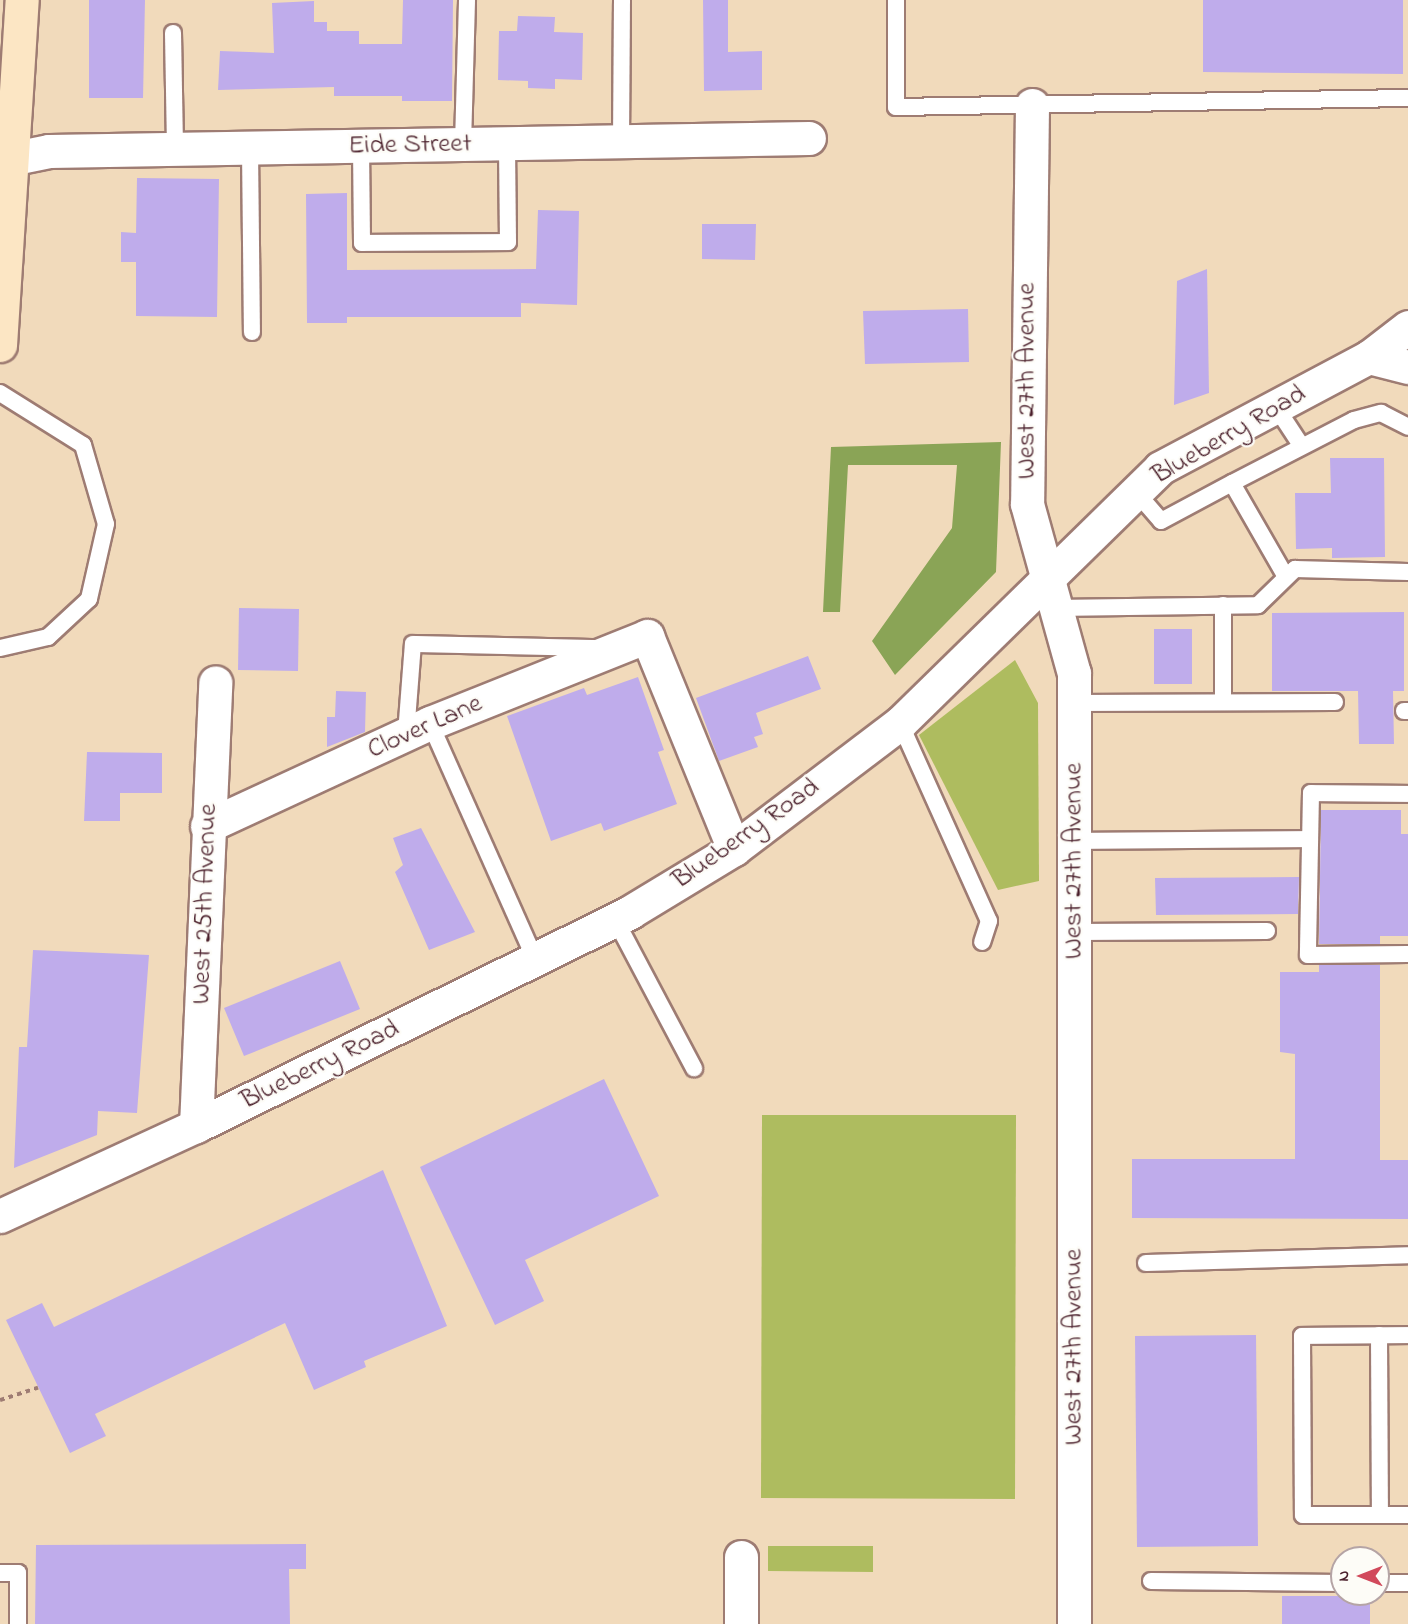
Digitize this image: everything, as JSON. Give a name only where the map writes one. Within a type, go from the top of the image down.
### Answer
[{"type":"main road","points":[[0,345],[9,62],[22,0]]},
{"type":"street","name":"West 27th Avenue","points":[[1032,105],[1027,504],[1049,593],[1074,673],[1074,1624]]},
{"type":"street","name":"Eide Street","points":[[6,159],[49,151],[809,138]]},
{"type":"street","name":"Blueberry Road","points":[[0,1216],[196,1126],[615,919],[734,849],[900,723],[1049,593],[1136,492],[1160,468],[1369,357],[1408,327]]},
{"type":"street","points":[[1369,357],[1408,366]]},
{"type":"street","name":"Clover Lane","points":[[207,826],[418,729],[647,636],[734,849]]},
{"type":"street","name":"West 25th Avenue","points":[[196,1126],[207,826],[215,682]]},
{"type":"street","points":[[741,1557],[741,1624]]},
{"type":"lane","points":[[463,144],[467,0]]},
{"type":"lane","points":[[621,142],[622,0]]},
{"type":"lane","points":[[896,0],[896,107],[1408,99]]},
{"type":"lane","points":[[173,33],[175,149]]},
{"type":"lane","points":[[361,146],[362,243],[508,242],[507,143]]},
{"type":"lane","points":[[250,148],[252,332]]},
{"type":"lane","points":[[0,393],[82,445],[106,524],[89,599],[48,637],[0,648]]},
{"type":"lane","points":[[1275,407],[1301,445]]},
{"type":"lane","points":[[1136,492],[1161,520],[1301,445],[1354,420],[1382,413],[1408,426]]},
{"type":"lane","points":[[1232,483],[1286,578]]},
{"type":"lane","points":[[1049,593],[1223,605],[1258,605],[1295,569],[1408,572]]},
{"type":"lane","points":[[1223,605],[1223,702]]},
{"type":"lane","points":[[535,959],[418,729],[413,644],[613,648]]},
{"type":"lane","points":[[1074,703],[1335,702]]},
{"type":"lane","points":[[900,723],[989,921],[982,942]]},
{"type":"lane","points":[[1408,794],[1311,793],[1308,955],[1408,954]]},
{"type":"lane","points":[[1074,841],[1310,839]]},
{"type":"lane","points":[[615,919],[694,1068]]},
{"type":"lane","points":[[1074,932],[1267,931]]},
{"type":"lane","points":[[1146,1263],[1408,1255]]},
{"type":"lane","points":[[1379,1335],[1380,1515]]},
{"type":"lane","points":[[1408,1335],[1302,1336],[1303,1515],[1408,1515]]},
{"type":"lane","points":[[0,1573],[18,1572],[18,1624]]},
{"type":"lane","points":[[1151,1581],[1330,1582]]},
{"type":"lane","points":[[1390,1583],[1408,1583]]},
{"type":"path","points":[[0,1400],[38,1388]]},
{"type":"green space","points":[[1001,442],[996,572],[895,675],[872,641],[952,528],[957,465],[848,465],[840,612],[823,612],[831,447]]},
{"type":"green space","points":[[1015,660],[1038,703],[1039,881],[998,890],[919,735]]},
{"type":"green space","points":[[762,1115],[1016,1115],[1015,1499],[761,1498]]},
{"type":"green space","points":[[768,1546],[873,1546],[873,1572],[768,1571]]},
{"type":"building","points":[[89,0],[145,0],[143,98],[89,98]]},
{"type":"building","points":[[403,0],[453,0],[452,101],[402,101],[402,96],[334,96],[334,87],[218,90],[220,51],[274,53],[272,3],[314,1],[314,22],[327,22],[327,31],[359,31],[359,44],[402,44]]},
{"type":"building","points":[[703,0],[728,0],[728,52],[762,51],[762,90],[704,91]]},
{"type":"building","points":[[1203,0],[1403,0],[1403,74],[1203,72]]},
{"type":"building","points":[[518,16],[555,17],[554,32],[583,33],[582,80],[555,79],[555,89],[528,88],[528,81],[498,80],[499,31],[517,31]]},
{"type":"building","points":[[137,178],[219,179],[217,317],[136,316],[136,262],[121,262],[121,232],[136,233]]},
{"type":"building","points":[[347,193],[347,270],[536,269],[538,210],[579,211],[577,305],[521,303],[521,317],[347,317],[347,323],[307,323],[306,194]]},
{"type":"building","points":[[702,224],[756,224],[755,260],[702,259]]},
{"type":"building","points":[[1207,269],[1209,393],[1174,405],[1177,281]]},
{"type":"building","points":[[968,309],[969,362],[865,364],[863,311]]},
{"type":"building","points":[[1330,458],[1384,458],[1385,557],[1332,558],[1332,548],[1296,549],[1295,493],[1331,493]]},
{"type":"building","points":[[239,608],[299,609],[298,671],[238,670]]},
{"type":"building","points":[[1404,612],[1404,691],[1393,691],[1394,744],[1359,744],[1358,691],[1272,691],[1272,613]]},
{"type":"building","points":[[1154,629],[1192,629],[1192,684],[1154,684]]},
{"type":"building","points":[[808,656],[821,689],[756,713],[763,734],[754,737],[758,747],[719,761],[696,698]]},
{"type":"building","points":[[638,677],[664,750],[658,752],[677,804],[604,831],[601,823],[551,841],[507,716],[584,688],[587,695]]},
{"type":"building","points":[[336,691],[366,692],[365,732],[327,747],[327,717],[335,717]]},
{"type":"building","points":[[87,752],[162,753],[162,793],[120,793],[120,821],[84,821]]},
{"type":"building","points":[[1321,810],[1401,810],[1401,834],[1408,834],[1408,936],[1380,936],[1380,944],[1319,944]]},
{"type":"building","points":[[421,828],[475,932],[429,950],[395,872],[403,865],[393,838]]},
{"type":"building","points":[[1299,877],[1298,914],[1156,915],[1155,878]]},
{"type":"building","points":[[33,950],[149,955],[137,1113],[98,1111],[97,1135],[14,1168],[19,1047],[27,1047]]},
{"type":"building","points":[[340,961],[360,1009],[244,1056],[224,1008]]},
{"type":"building","points":[[1319,965],[1380,965],[1380,1160],[1408,1160],[1408,1219],[1132,1218],[1132,1159],[1295,1159],[1295,1054],[1280,1052],[1280,972],[1319,972]]},
{"type":"building","points":[[604,1079],[659,1196],[525,1260],[544,1301],[495,1325],[420,1167]]},
{"type":"building","points":[[383,1170],[447,1326],[364,1361],[366,1367],[314,1390],[285,1323],[95,1414],[106,1436],[70,1453],[6,1320],[42,1303],[54,1327]]},
{"type":"building","points":[[1256,1335],[1258,1546],[1137,1547],[1135,1336]]},
{"type":"building","points":[[306,1544],[306,1569],[289,1569],[290,1624],[35,1624],[36,1545]]},
{"type":"building","points":[[1282,1596],[1330,1596],[1330,1606],[1370,1606],[1370,1624],[1282,1624]]}]
